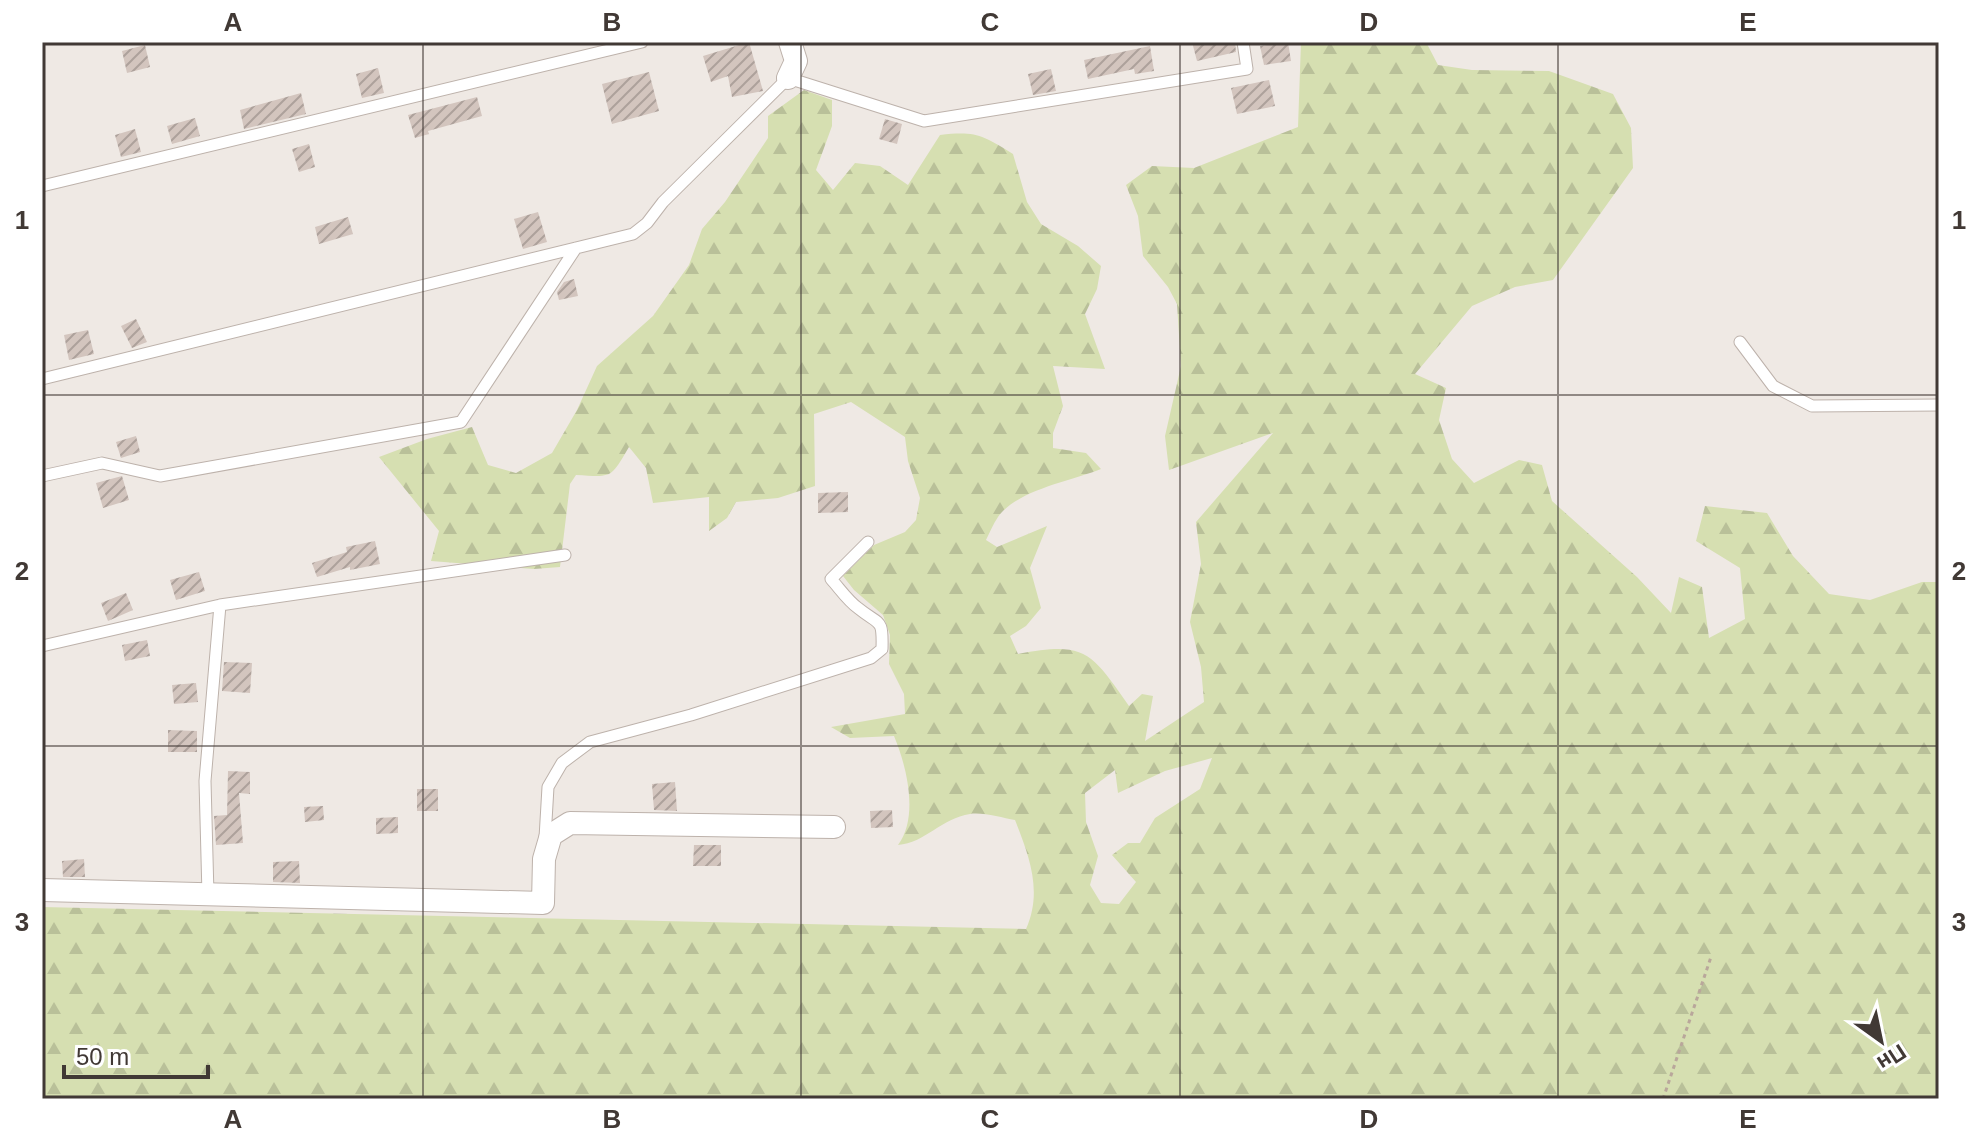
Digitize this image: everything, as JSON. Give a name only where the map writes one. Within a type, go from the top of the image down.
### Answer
[{"type":"street","points":[[788,78],[796,61],[790,42]]},
{"type":"street","points":[[42,890],[543,903],[544,859],[551,835],[570,823],[834,827]]},
{"type":"lane","points":[[42,186],[642,42]]},
{"type":"lane","points":[[42,379],[633,234],[788,78],[924,121],[1247,69],[1243,42]]},
{"type":"lane","points":[[42,476],[102,463],[160,476],[461,422],[576,248]]},
{"type":"lane","points":[[1740,342],[1773,386],[1812,406],[1939,405]]},
{"type":"lane","points":[[544,859],[548,787],[562,763],[590,742],[691,715],[856,663],[871,658],[882,649],[882,630],[878,619],[858,608],[831,579],[868,542]]},
{"type":"lane","points":[[42,646],[220,605],[565,555]]},
{"type":"lane","points":[[208,895],[205,781],[220,605]]},
{"type":"path","points":[[1663,1099],[1711,957]]},
{"type":"green space","points":[[1301,42],[1426,42],[1438,65],[1472,70],[1549,71],[1613,94],[1631,128],[1633,168],[1553,280],[1515,287],[1472,306],[1415,374],[1446,388],[1439,420],[1452,459],[1474,483],[1519,460],[1542,465],[1552,501],[1637,577],[1671,613],[1679,577],[1702,587],[1709,638],[1745,619],[1740,568],[1696,541],[1705,506],[1767,513],[1793,556],[1829,594],[1870,600],[1922,582],[1939,582],[1939,1099],[42,1099],[42,907],[1026,929],[1034,887],[1029,860],[1015,820],[987,814],[960,816],[917,840],[898,845],[908,821],[909,792],[894,736],[850,738],[831,727],[905,714],[904,694],[889,664],[890,635],[883,615],[843,576],[874,545],[905,532],[916,520],[920,498],[908,461],[905,437],[851,402],[814,414],[815,486],[778,498],[736,502],[727,518],[709,531],[709,497],[653,503],[646,468],[629,447],[609,474],[576,475],[570,484],[560,567],[534,569],[431,561],[439,531],[379,457],[472,427],[488,465],[516,473],[552,453],[577,410],[597,366],[653,316],[689,265],[702,229],[725,202],[768,138],[768,116],[804,90],[832,100],[832,126],[816,170],[833,190],[855,163],[880,166],[908,185],[940,135],[971,134],[986,139],[1013,154],[1027,202],[1041,224],[1078,246],[1101,266],[1097,289],[1085,314],[1105,369],[1053,366],[1063,406],[1053,433],[1053,448],[1086,453],[1101,469],[1031,493],[1007,508],[995,522],[986,540],[997,547],[1047,526],[1030,568],[1041,608],[1026,626],[1010,636],[1018,654],[1059,649],[1085,655],[1105,673],[1129,706],[1142,694],[1153,696],[1145,741],[1204,702],[1201,667],[1190,622],[1201,564],[1196,522],[1273,433],[1169,470],[1165,436],[1181,366],[1177,304],[1168,287],[1143,256],[1138,216],[1126,185],[1152,166],[1194,168],[1298,127]],"holes":[[[1212,758],[1200,789],[1155,818],[1140,843],[1128,843],[1112,855],[1136,882],[1119,904],[1101,903],[1090,885],[1098,856],[1086,822],[1085,793],[1115,770],[1118,793],[1165,771]]]},
{"type":"building","points":[[749,42],[763,91],[732,97],[728,76],[711,82],[703,56]]},
{"type":"building","points":[[1192,42],[1235,42],[1236,52],[1197,61]]},
{"type":"building","points":[[1288,42],[1291,61],[1264,65],[1260,46]]},
{"type":"building","points":[[145,45],[150,67],[127,73],[122,51]]},
{"type":"building","points":[[1150,46],[1154,71],[1135,74],[1134,69],[1088,79],[1084,60]]},
{"type":"building","points":[[378,68],[384,93],[362,98],[356,74]]},
{"type":"building","points":[[1051,69],[1056,91],[1033,95],[1028,74]]},
{"type":"building","points":[[649,72],[659,111],[612,124],[602,84]]},
{"type":"building","points":[[1269,80],[1275,106],[1237,114],[1231,88]]},
{"type":"building","points":[[301,93],[306,114],[244,129],[240,110]]},
{"type":"building","points":[[477,97],[482,116],[428,131],[429,134],[415,138],[408,115]]},
{"type":"building","points":[[195,118],[200,136],[172,144],[167,126]]},
{"type":"building","points":[[885,119],[902,124],[897,144],[879,139]]},
{"type":"building","points":[[135,129],[141,152],[121,157],[115,135]]},
{"type":"building","points":[[309,144],[315,167],[299,172],[292,149]]},
{"type":"building","points":[[538,212],[547,242],[523,249],[514,219]]},
{"type":"building","points":[[348,217],[353,234],[319,244],[315,227]]},
{"type":"building","points":[[574,279],[578,296],[559,300],[557,292],[564,282]]},
{"type":"building","points":[[136,319],[147,342],[132,348],[121,326]]},
{"type":"building","points":[[88,330],[94,354],[69,360],[64,335]]},
{"type":"building","points":[[136,436],[140,452],[121,458],[116,442]]},
{"type":"building","points":[[122,476],[129,500],[103,508],[96,483]]},
{"type":"building","points":[[848,492],[848,512],[818,513],[818,493]]},
{"type":"building","points":[[375,541],[380,564],[350,570],[350,567],[317,577],[312,563],[347,552],[346,547]]},
{"type":"building","points":[[199,572],[205,591],[176,600],[170,580]]},
{"type":"building","points":[[126,593],[133,610],[108,621],[101,603]]},
{"type":"building","points":[[147,640],[150,656],[125,661],[122,645]]},
{"type":"building","points":[[224,662],[252,663],[250,693],[222,691]]},
{"type":"building","points":[[196,683],[198,702],[174,704],[172,685]]},
{"type":"building","points":[[168,730],[197,731],[197,752],[168,752]]},
{"type":"building","points":[[228,771],[250,772],[250,794],[239,793],[243,843],[216,845],[214,816],[227,815]]},
{"type":"building","points":[[675,782],[677,811],[654,810],[652,784]]},
{"type":"building","points":[[417,789],[438,789],[438,811],[417,811]]},
{"type":"building","points":[[323,806],[324,820],[305,822],[304,807]]},
{"type":"building","points":[[892,810],[893,827],[871,828],[870,811]]},
{"type":"building","points":[[398,817],[398,833],[376,834],[376,818]]},
{"type":"building","points":[[694,845],[721,845],[721,866],[693,866]]},
{"type":"building","points":[[84,859],[85,877],[63,877],[62,861]]},
{"type":"building","points":[[299,861],[300,883],[273,882],[273,862]]}]
